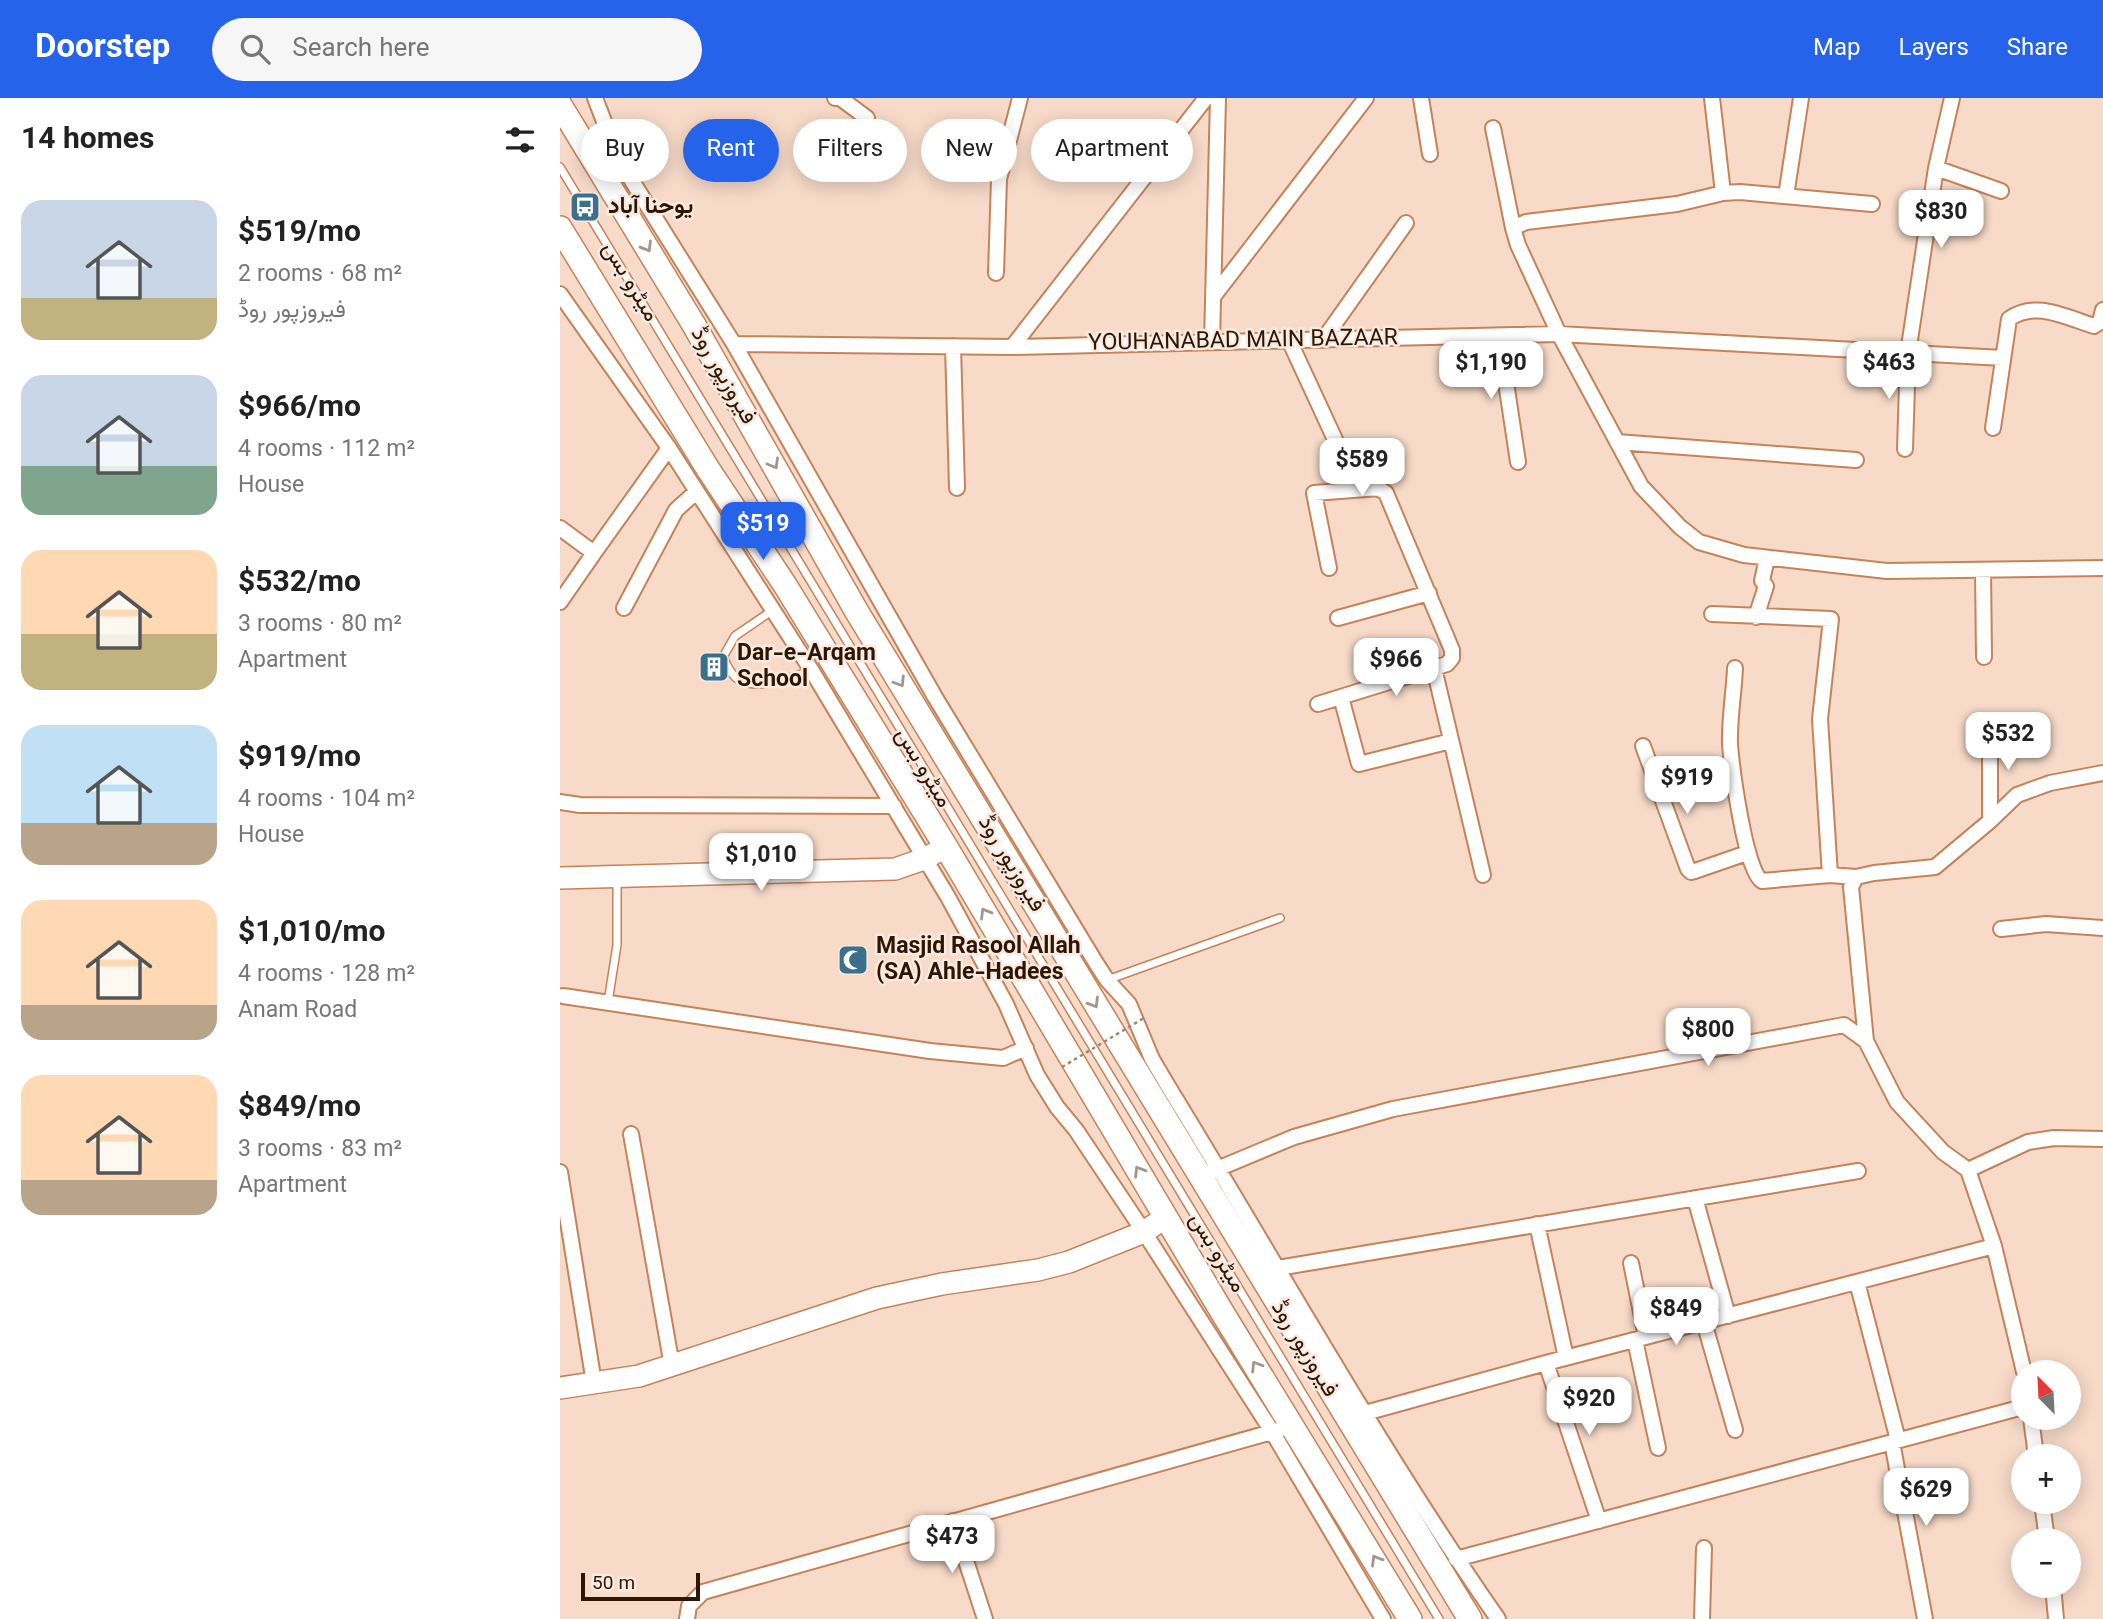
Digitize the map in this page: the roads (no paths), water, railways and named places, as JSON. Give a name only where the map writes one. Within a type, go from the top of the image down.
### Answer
[{"type":"main road","name":"فیروزپور روڈ","points":[[560,105],[701,337],[857,612],[1209,1172],[1357,1416],[1470,1619]]},
{"type":"main road","name":"فیروزپور روڈ","points":[[560,228],[708,469],[785,585],[855,719],[946,847],[1166,1217],[1283,1428],[1410,1619]]},
{"type":"street","points":[[595,98],[620,160],[734,344],[935,697],[1107,980],[1129,1004],[1152,1059],[1209,1172],[1278,1268],[1357,1416],[1498,1619]]},
{"type":"street","points":[[835,98],[867,118]]},
{"type":"street","points":[[1012,347],[1206,98]]},
{"type":"street","points":[[1212,342],[1218,98]]},
{"type":"street","points":[[1213,297],[1366,98]]},
{"type":"street","points":[[1421,98],[1430,154]]},
{"type":"street","points":[[1712,98],[1723,192]]},
{"type":"street","points":[[1786,196],[1801,98]]},
{"type":"street","points":[[1905,449],[1908,353],[1936,168],[1952,98]]},
{"type":"street","points":[[996,273],[999,179],[1015,99]]},
{"type":"street","points":[[1493,128],[1518,245],[1559,334],[1641,486],[1680,527],[1699,542],[1744,555],[1887,571],[2103,568]]},
{"type":"street","points":[[1936,168],[2001,191]]},
{"type":"street","points":[[1513,228],[1526,222],[1677,204],[1723,192],[1872,204]]},
{"type":"street","points":[[1323,340],[1406,223]]},
{"type":"street","points":[[560,294],[669,449],[812,671],[855,719],[894,806],[1000,992],[1037,1076],[1283,1428],[1382,1619]]},
{"type":"street","points":[[1993,428],[2009,319],[2019,312],[2036,309],[2094,326],[2100,322],[2103,310]]},
{"type":"street","name":"YOUHANABAD MAIN BAZAAR","points":[[734,344],[1012,347],[1559,334],[2003,358]]},
{"type":"street","points":[[1499,336],[1518,462]]},
{"type":"street","points":[[1289,340],[1344,459],[1358,476],[1386,493],[1452,650],[1452,658],[1447,664],[1318,704]]},
{"type":"street","points":[[953,346],[957,488]]},
{"type":"street","points":[[1617,442],[1856,460]]},
{"type":"street","points":[[560,602],[669,449]]},
{"type":"street","points":[[1329,568],[1314,493],[1379,488]]},
{"type":"street","points":[[624,608],[676,510],[696,492]]},
{"type":"street","points":[[560,528],[594,553]]},
{"type":"street","points":[[1756,617],[1766,586],[1762,581],[1767,558]]},
{"type":"street","points":[[1983,570],[1984,657]]},
{"type":"street","points":[[769,604],[785,585]]},
{"type":"street","points":[[1338,618],[1429,593]]},
{"type":"street","points":[[1712,614],[1832,619],[1820,719],[1830,874]]},
{"type":"street","points":[[1433,668],[1483,875]]},
{"type":"street","points":[[1735,668],[1730,744],[1747,853],[1757,878],[1762,881],[1830,874],[1856,877],[1935,867],[2017,795],[2050,783],[2103,773]]},
{"type":"street","points":[[1341,697],[1359,764],[1451,741]]},
{"type":"street","points":[[1990,723],[1990,821]]},
{"type":"street","points":[[1643,746],[1688,869],[1695,871],[1747,853]]},
{"type":"street","points":[[560,802],[593,805],[894,806]]},
{"type":"street","points":[[560,878],[895,869],[925,859],[946,847]]},
{"type":"street","points":[[1856,877],[1851,887],[1866,1041],[1897,1102],[1943,1152],[1968,1171],[1994,1246],[2021,1360]]},
{"type":"street","points":[[2001,929],[2046,924],[2103,928]]},
{"type":"street","points":[[563,996],[930,1051],[1003,1058],[1026,1048]]},
{"type":"street","points":[[1209,1172],[1294,1137],[1430,1101],[1844,1025],[1866,1041]]},
{"type":"street","points":[[631,1134],[672,1366]]},
{"type":"street","points":[[1968,1171],[2028,1142],[2054,1138],[2103,1139]]},
{"type":"street","points":[[1278,1268],[1858,1171]]},
{"type":"street","points":[[560,1172],[594,1383]]},
{"type":"street","points":[[1695,1198],[1728,1316]]},
{"type":"street","points":[[560,1388],[639,1376],[877,1298],[942,1284],[1038,1270],[1107,1249],[1144,1232],[1166,1217]]},
{"type":"street","points":[[1538,1224],[1566,1358]]},
{"type":"street","points":[[1357,1416],[1546,1363],[1994,1246]]},
{"type":"street","points":[[1630,1263],[1658,1448]]},
{"type":"street","points":[[1857,1282],[1895,1441],[1925,1619]]},
{"type":"street","points":[[1704,1322],[1735,1430]]},
{"type":"street","points":[[1546,1363],[1599,1521]]},
{"type":"street","points":[[1456,1559],[2011,1410]]},
{"type":"street","points":[[687,1619],[689,1606],[703,1592],[1283,1428]]},
{"type":"street","points":[[953,1521],[985,1619]]},
{"type":"street","points":[[1702,1619],[1703,1548]]},
{"type":"street","points":[[2054,1598],[2056,1619]]},
{"type":"lane","name":"میٹرو بس","points":[[560,167],[1439,1619]]},
{"type":"lane","points":[[769,604],[735,636],[723,657],[726,663],[737,680],[750,683],[767,683],[812,671]]},
{"type":"lane","points":[[608,1003],[617,945],[617,876]]},
{"type":"lane","points":[[1107,980],[1280,918]]},
{"type":"place","name":"یوحنا آباد","points":[[585,207]]},
{"type":"place","name":"Dar-e-Arqam School","points":[[714,667]]},
{"type":"place","name":"Masjid Rasool Allah (SA) Ahle-Hadees","points":[[853,960]]}]
